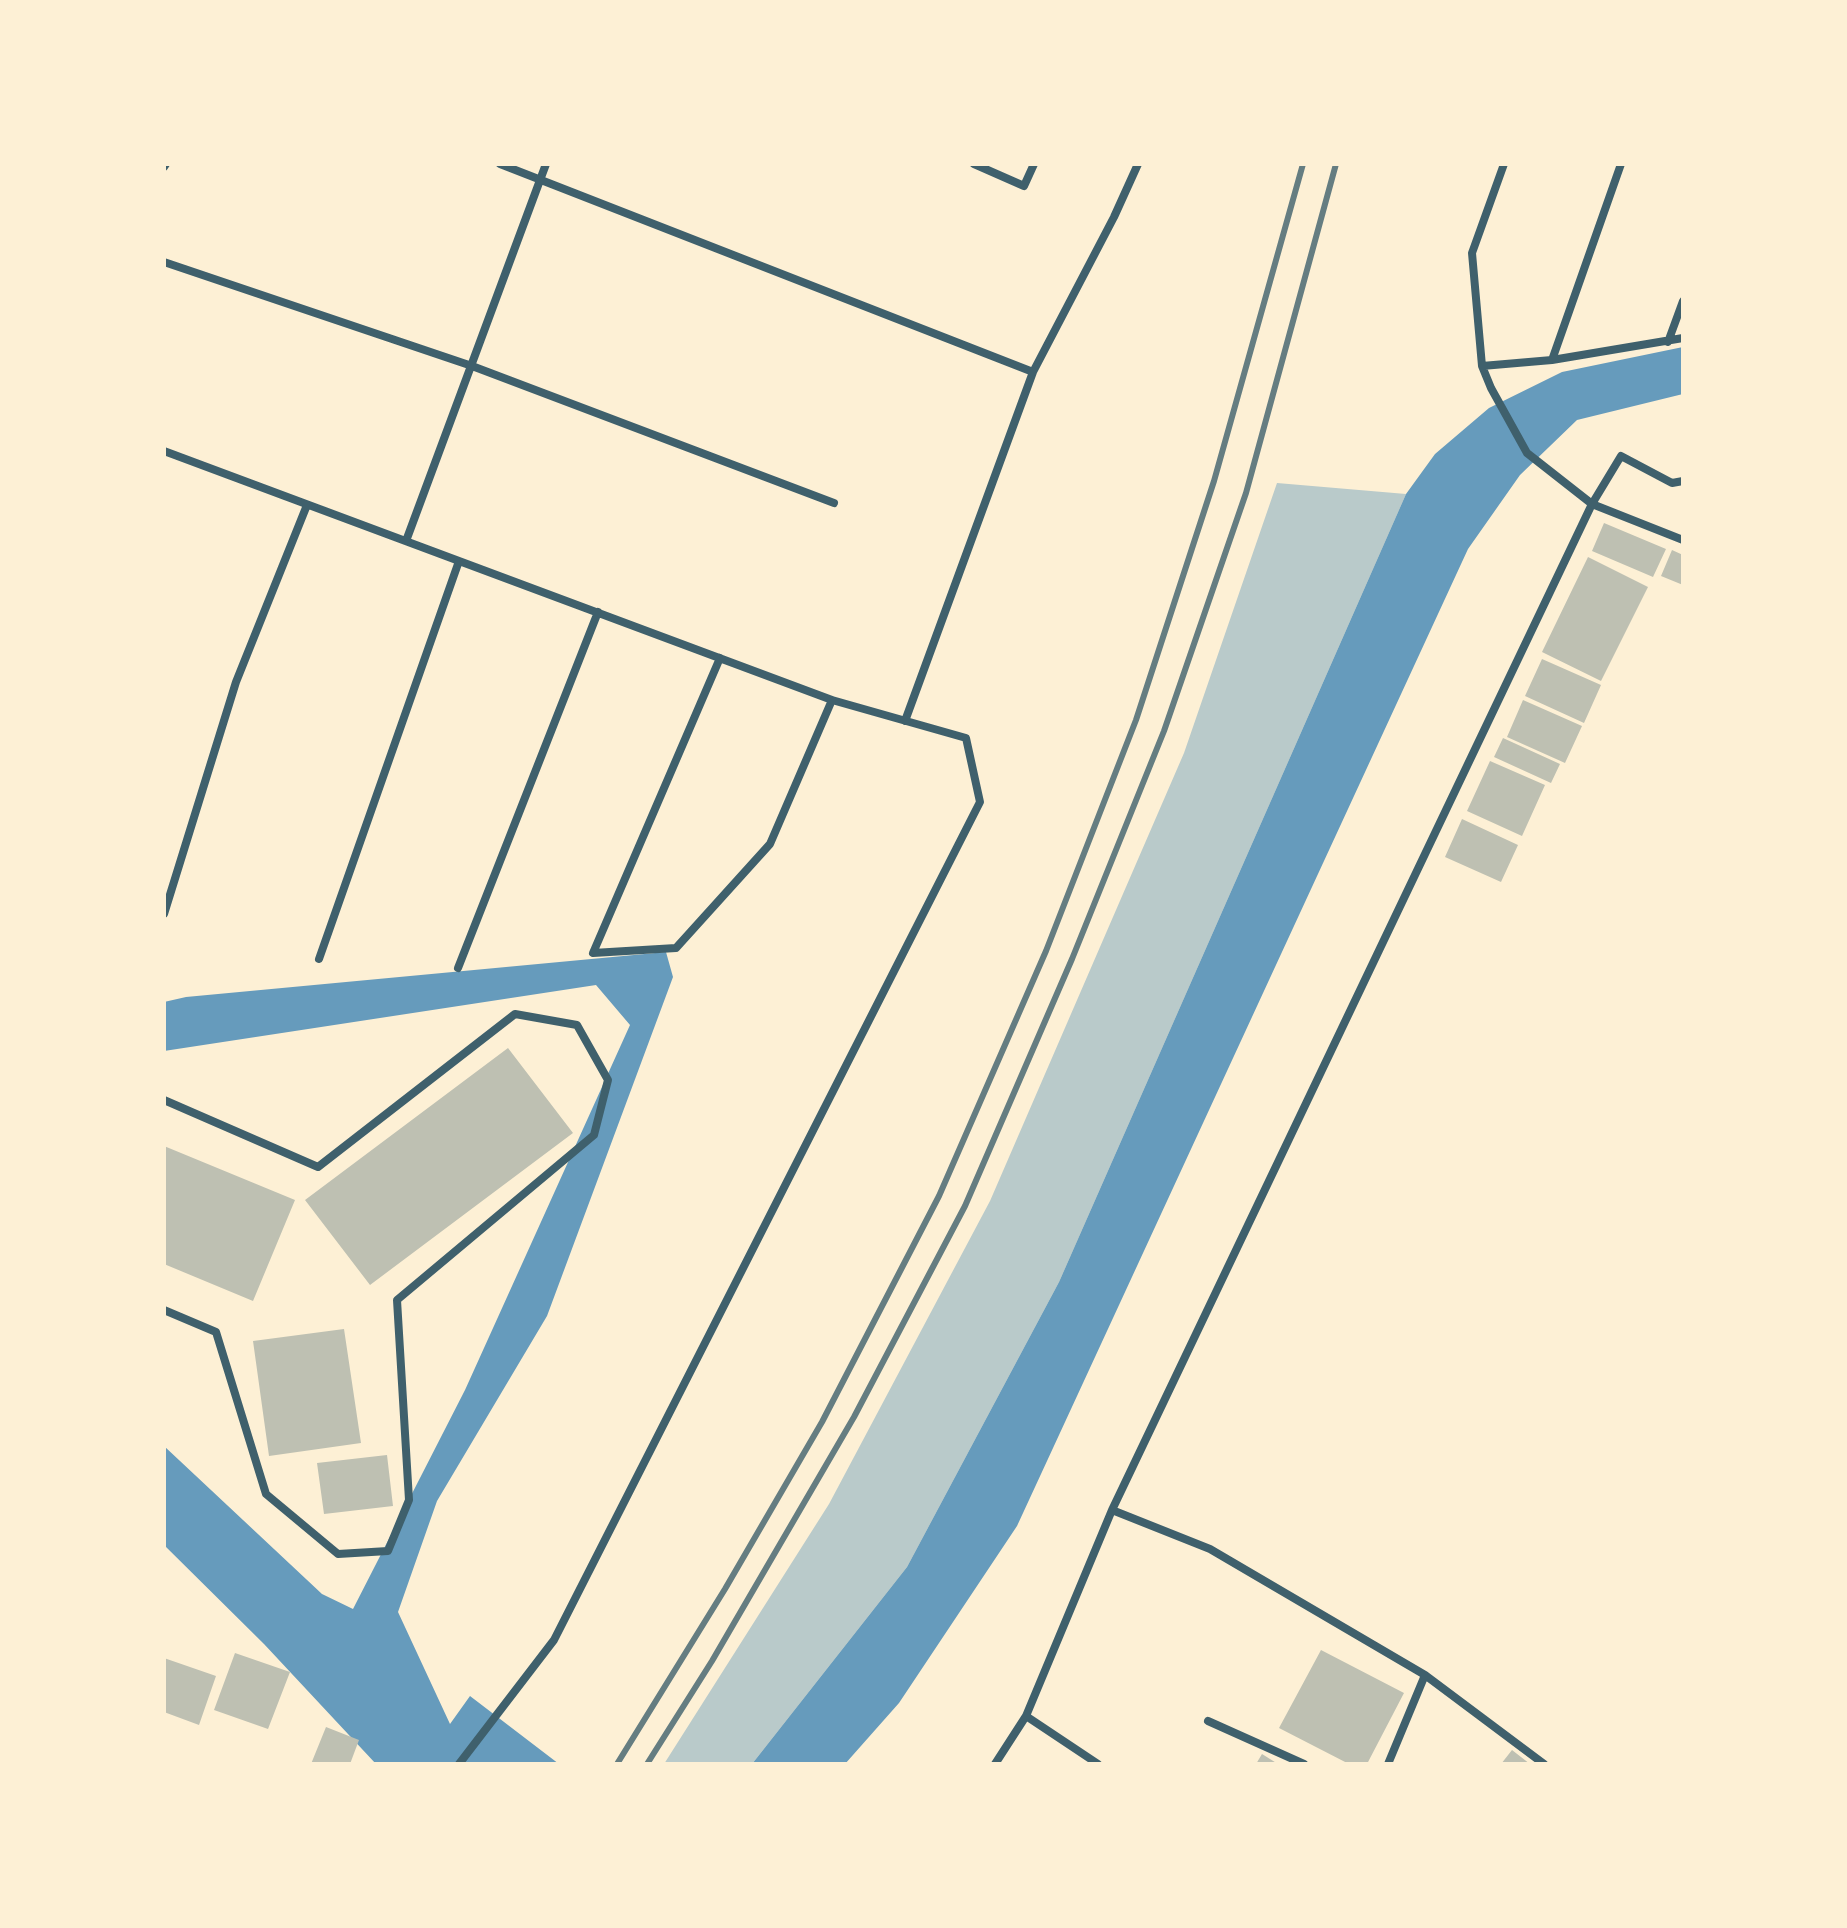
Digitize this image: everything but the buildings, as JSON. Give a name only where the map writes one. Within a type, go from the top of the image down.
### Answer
[{"type":"street","points":[[500,164],[1033,372]]},
{"type":"street","points":[[406,541],[546,164]]},
{"type":"street","points":[[974,164],[1024,186],[1034,164]]},
{"type":"street","points":[[905,721],[1033,372],[1114,217],[1138,164]]},
{"type":"street","points":[[1504,164],[1472,253],[1482,366],[1491,388],[1527,453],[1592,504],[1683,540]]},
{"type":"street","points":[[1552,360],[1621,164]]},
{"type":"street","points":[[164,262],[472,366],[834,503]]},
{"type":"street","points":[[1668,342],[1683,301]]},
{"type":"street","points":[[1482,366],[1552,360],[1683,338]]},
{"type":"street","points":[[164,451],[832,700],[966,738],[980,802],[554,1640],[459,1764]]},
{"type":"street","points":[[995,1764],[1026,1716],[1112,1510],[1592,504],[1621,456],[1672,483],[1683,481]]},
{"type":"street","points":[[164,914],[236,682],[307,505]]},
{"type":"street","points":[[319,959],[459,561]]},
{"type":"street","points":[[458,968],[598,612]]},
{"type":"street","points":[[720,658],[593,953],[676,948],[770,844],[832,700]]},
{"type":"street","points":[[164,1100],[318,1167],[515,1014],[577,1025],[608,1080],[594,1135],[397,1300],[409,1500],[388,1551],[338,1554],[266,1494],[216,1332],[164,1310]]},
{"type":"street","points":[[1112,1510],[1210,1549],[1425,1675],[1544,1764]]},
{"type":"street","points":[[1388,1764],[1425,1675]]},
{"type":"street","points":[[1026,1716],[1098,1764]]},
{"type":"street","points":[[1208,1721],[1304,1764]]},
{"type":"shaded area","points":[[1277,483],[1406,494],[1059,1282],[907,1567],[752,1764],[664,1764],[829,1504],[990,1201],[1184,753]]},
{"type":"water","points":[[1683,347],[1683,394],[1577,420],[1520,475],[1468,549],[1017,1526],[899,1703],[845,1764],[752,1764],[907,1567],[1059,1282],[1406,494],[1435,454],[1489,408],[1562,372]]},
{"type":"water","points":[[666,952],[673,977],[547,1316],[437,1501],[398,1612],[450,1724],[470,1696],[559,1764],[376,1764],[264,1644],[164,1545],[164,1446],[322,1594],[353,1609],[465,1390],[630,1025],[596,985],[164,1051],[164,1002],[186,997]]},
{"type":"railway","points":[[617,1764],[725,1589],[822,1422],[939,1196],[1046,951],[1136,720],[1214,481],[1303,164]]},
{"type":"railway","points":[[647,1764],[712,1661],[854,1417],[965,1206],[1072,959],[1164,731],[1246,493],[1336,164]]}]
